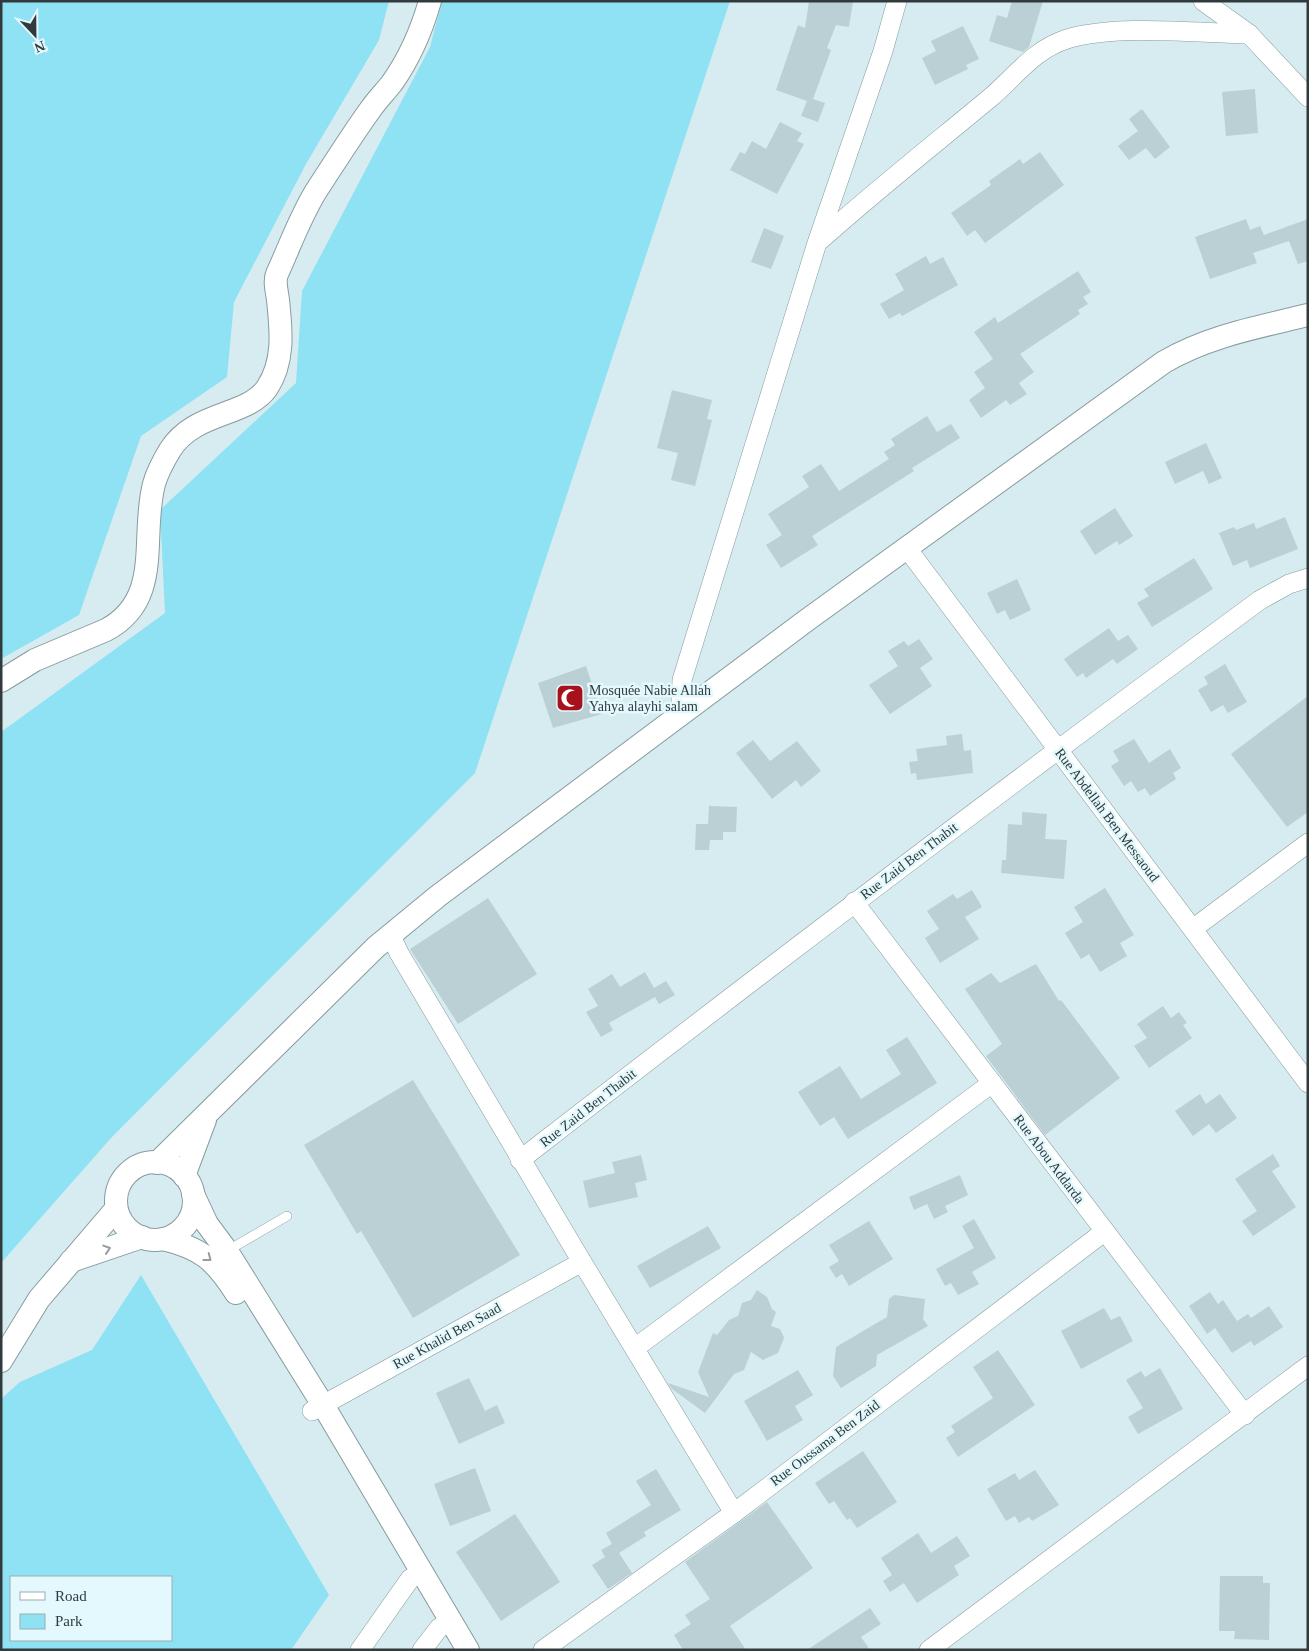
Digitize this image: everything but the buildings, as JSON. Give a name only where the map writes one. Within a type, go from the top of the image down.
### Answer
[{"type":"street","points":[[1,681],[35,660],[116,625],[132,610],[144,583],[150,512],[157,475],[171,449],[185,433],[210,418],[251,400],[266,388],[275,368],[282,339],[276,277],[316,191],[370,110],[392,82],[408,55],[425,20],[430,1]]},
{"type":"street","points":[[686,711],[681,700],[682,680],[817,243],[883,52],[896,1]]},
{"type":"street","points":[[1203,1],[1249,34],[1308,97]]},
{"type":"street","points":[[817,243],[871,194],[990,98],[1032,57],[1047,46],[1070,39],[1107,32],[1249,34]]},
{"type":"street","points":[[318,1408],[220,1268],[205,1255],[186,1245],[153,1238],[125,1227],[116,1209],[117,1188],[128,1173],[138,1166],[157,1162],[390,934],[446,890],[909,546],[1151,371],[1179,353],[1211,340],[1308,315]]},
{"type":"street","name":"Rue Abdellah Ben Messaoud","points":[[909,546],[909,551],[1057,750],[1194,928],[1308,1083]]},
{"type":"street","name":"Rue Zaid Ben Thabit","points":[[520,1160],[854,902],[1260,600],[1308,578]]},
{"type":"street","points":[[1194,928],[1308,843]]},
{"type":"street","name":"Rue Abou Addarda","points":[[854,902],[1245,1415]]},
{"type":"street","points":[[390,934],[399,953],[520,1160],[734,1513]]},
{"type":"street","points":[[635,1348],[992,1083]]},
{"type":"street","points":[[72,1261],[180,1231],[187,1223],[191,1214],[188,1185],[207,1115]]},
{"type":"street","points":[[157,1162],[176,1169],[188,1185],[207,1224],[227,1251],[416,1576],[445,1624],[468,1650]]},
{"type":"street","points":[[1,1362],[39,1299],[116,1209]]},
{"type":"street","name":"Rue Oussama Ben Zaid","points":[[543,1650],[734,1513],[1104,1232]]},
{"type":"street","name":"Rue Khalid Ben Saad","points":[[318,1408],[582,1262]]},
{"type":"street","points":[[929,1650],[1308,1366]]},
{"type":"street","points":[[360,1650],[416,1576]]},
{"type":"street","points":[[422,1650],[445,1624]]},
{"type":"street","points":[[445,1624],[452,1650]]},
{"type":"lane","points":[[227,1251],[287,1216]]},
{"type":"green space","points":[[1,1],[389,1],[379,40],[306,164],[234,302],[227,377],[141,436],[79,615],[1,659]]},
{"type":"green space","points":[[442,1],[730,1],[475,773],[111,1138],[1,1263],[1,732],[165,613],[160,510],[296,383],[302,291],[430,47]]},
{"type":"green space","points":[[141,1275],[329,1595],[291,1650],[1,1650],[1,1399],[20,1382],[92,1350]]},
{"type":"place","name":"Mosquée Nabie Allah Yahya alayhi salam","points":[[570,698]]}]
